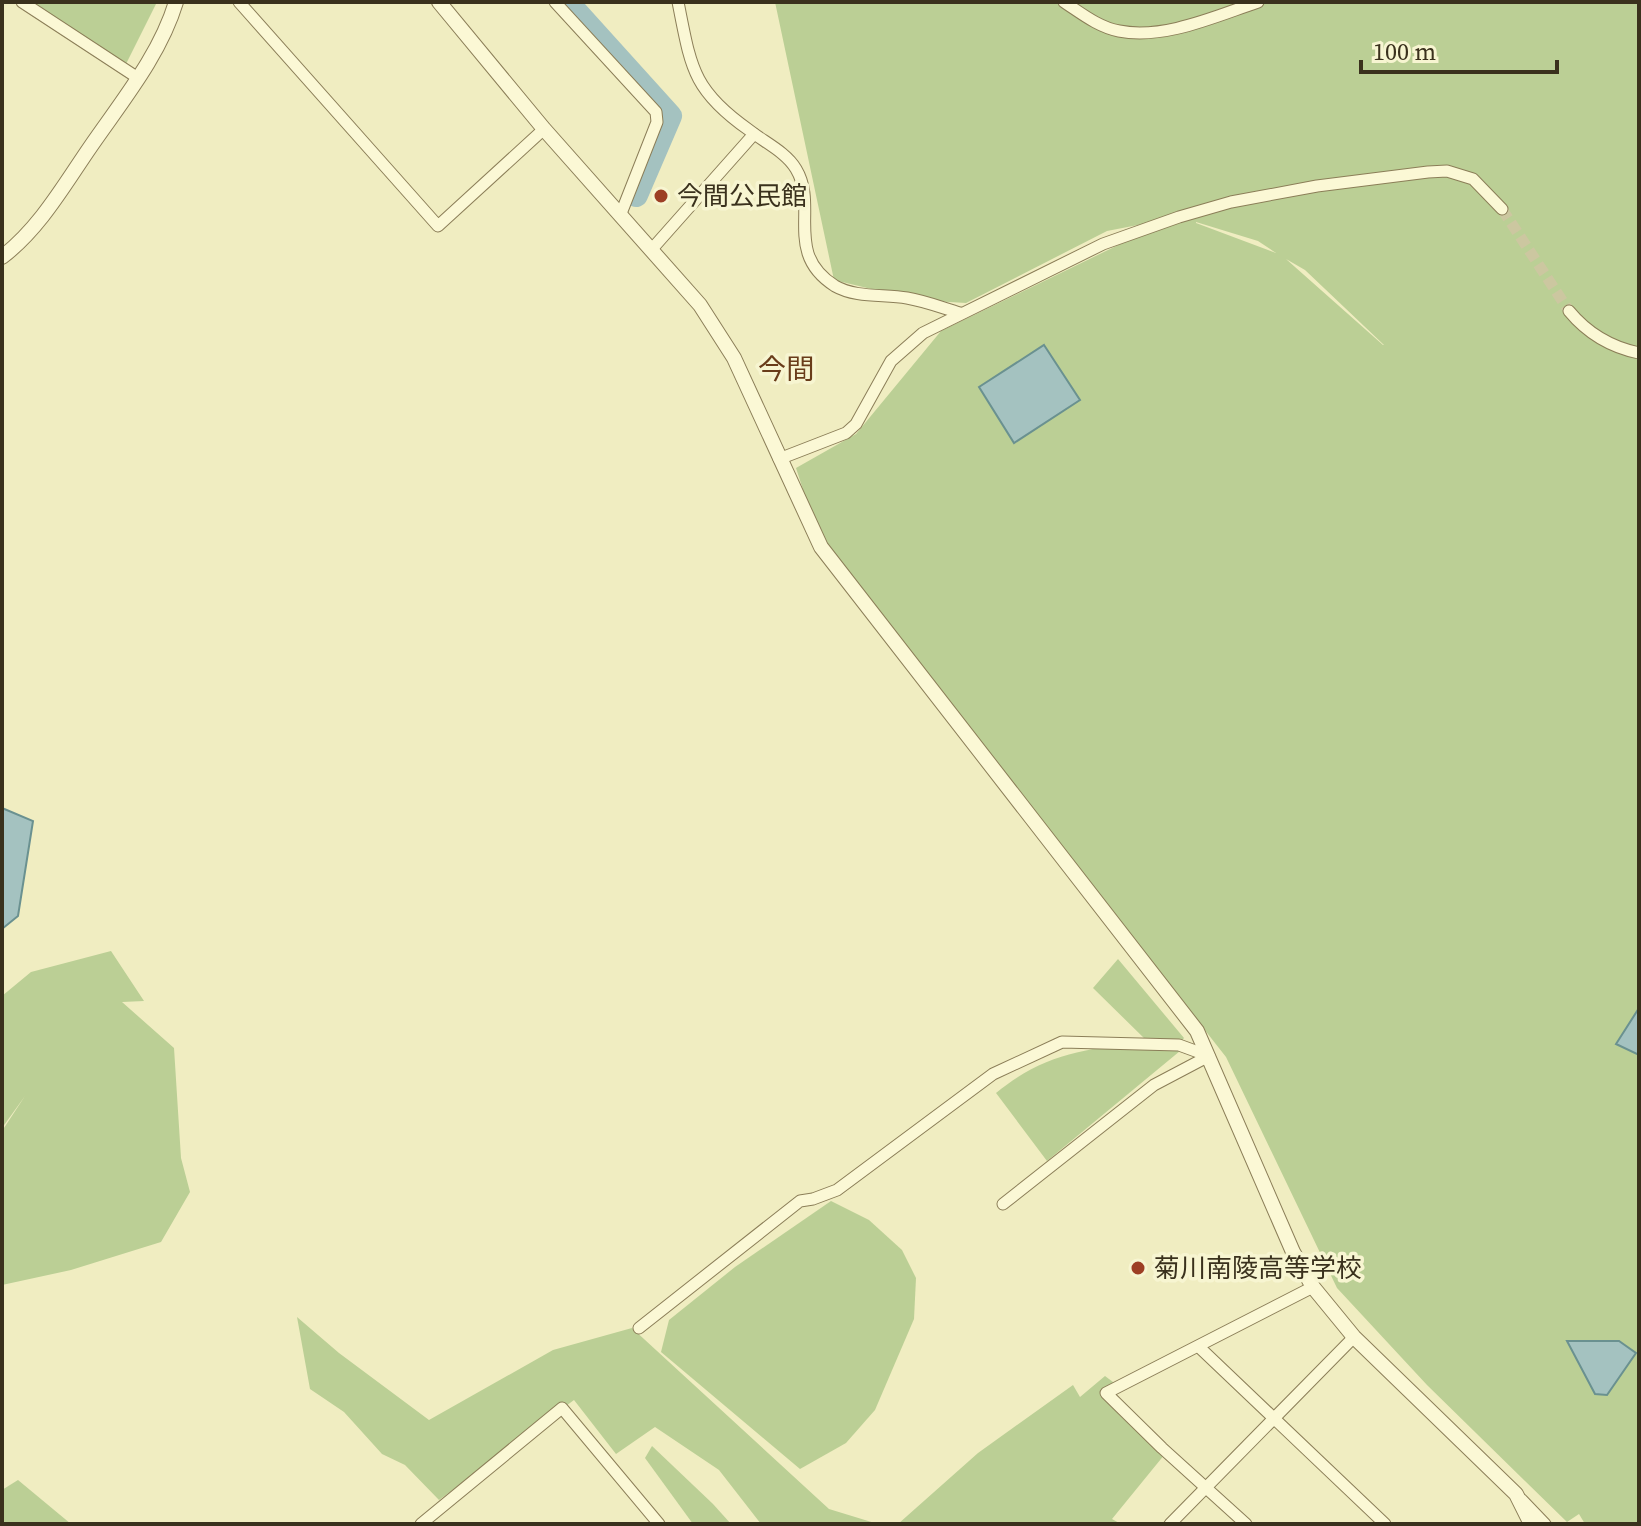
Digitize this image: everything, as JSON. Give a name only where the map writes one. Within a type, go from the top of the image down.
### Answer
[{"type":"street","points":[[22,2],[138,78]]},
{"type":"street","points":[[2,257],[31,231],[138,78],[161,38],[176,2]]},
{"type":"street","points":[[239,2],[438,226],[544,129]]},
{"type":"street","points":[[439,2],[718,330],[734,358],[821,547],[1197,1031],[1293,1252],[1313,1287],[1354,1337],[1545,1524]]},
{"type":"street","points":[[555,2],[656,112],[657,122],[620,216]]},
{"type":"street","points":[[678,2],[697,80],[724,112],[783,155],[796,169],[802,184],[805,241],[812,262],[823,276],[850,292],[909,298],[960,313]]},
{"type":"street","points":[[1064,2],[1095,22],[1118,31],[1142,33],[1170,29],[1258,2]]},
{"type":"street","points":[[652,249],[754,134]]},
{"type":"street","points":[[779,459],[846,433],[856,424],[891,361],[923,333],[1103,244],[1179,217],[1231,202],[1317,186],[1447,171],[1473,179],[1502,209]]},
{"type":"street","points":[[1569,311],[1593,335],[1606,343],[1639,353]]},
{"type":"street","points":[[639,1328],[800,1201],[837,1190],[993,1074],[1062,1042],[1179,1045],[1209,1056]]},
{"type":"street","points":[[1003,1204],[1154,1085],[1209,1056]]},
{"type":"street","points":[[1246,1524],[1106,1393],[1313,1287]]},
{"type":"street","points":[[1170,1524],[1354,1337]]},
{"type":"street","points":[[1199,1347],[1385,1524]]},
{"type":"street","points":[[421,1524],[562,1408],[659,1524]]},
{"type":"street","points":[[1516,1494],[1531,1524]]},
{"type":"green space","points":[[31,2],[157,2],[126,64]]},
{"type":"green space","points":[[775,2],[1639,2],[1639,1524],[1585,1524],[1579,1514],[1567,1522],[1427,1385],[1337,1288],[1226,1057],[819,539],[796,468],[856,434],[941,331],[1174,218],[1107,231],[966,303],[917,300],[834,280]],"holes":[[[1196,223],[1258,241],[1276,253]],[[1286,259],[1305,270],[1384,345],[1383,345]]]},
{"type":"green space","points":[[111,951],[144,1001],[122,1002],[174,1048],[181,1158],[190,1192],[161,1242],[71,1270],[2,1285],[2,1131],[25,1096],[2,1128],[2,996],[31,972]]},
{"type":"green space","points":[[1118,959],[1184,1038],[1179,1045],[1180,1051],[1047,1161],[996,1093],[1014,1079],[1049,1061],[1085,1051],[1147,1041],[1093,988]]},
{"type":"green space","points":[[831,1201],[869,1220],[902,1250],[916,1278],[914,1319],[875,1410],[846,1443],[800,1469],[661,1352],[669,1320],[735,1267]]},
{"type":"green space","points":[[297,1317],[339,1353],[429,1420],[553,1350],[632,1328],[829,1509],[878,1524],[761,1524],[719,1470],[655,1427],[616,1454],[574,1400],[439,1500],[405,1465],[382,1454],[344,1412],[310,1389]]},
{"type":"green space","points":[[1105,1376],[1117,1385],[1108,1394],[1165,1454],[1112,1519],[1121,1524],[898,1524],[978,1453],[1073,1385],[1080,1397]]},
{"type":"green space","points":[[652,1446],[731,1524],[693,1524],[645,1458]]},
{"type":"green space","points":[[18,1480],[71,1524],[2,1524],[2,1490]]},
{"type":"water","points":[[1044,345],[1080,400],[1014,443],[979,387]]},
{"type":"water","points":[[2,808],[33,821],[18,916],[2,929]]},
{"type":"water","points":[[1639,1008],[1639,1055],[1616,1044]]},
{"type":"water","points":[[1567,1341],[1619,1341],[1636,1353],[1607,1395],[1595,1394]]},
{"type":"waterway","points":[[567,2],[670,116],[636,195]]},
{"type":"tunnel","points":[[1502,209],[1569,311]]},
{"type":"place","name":"今間公民館","points":[[661,196]]},
{"type":"place","name":"菊川南陵高等学校","points":[[1138,1268]]},
{"type":"district","name":"今間","points":[[786,369]]}]
